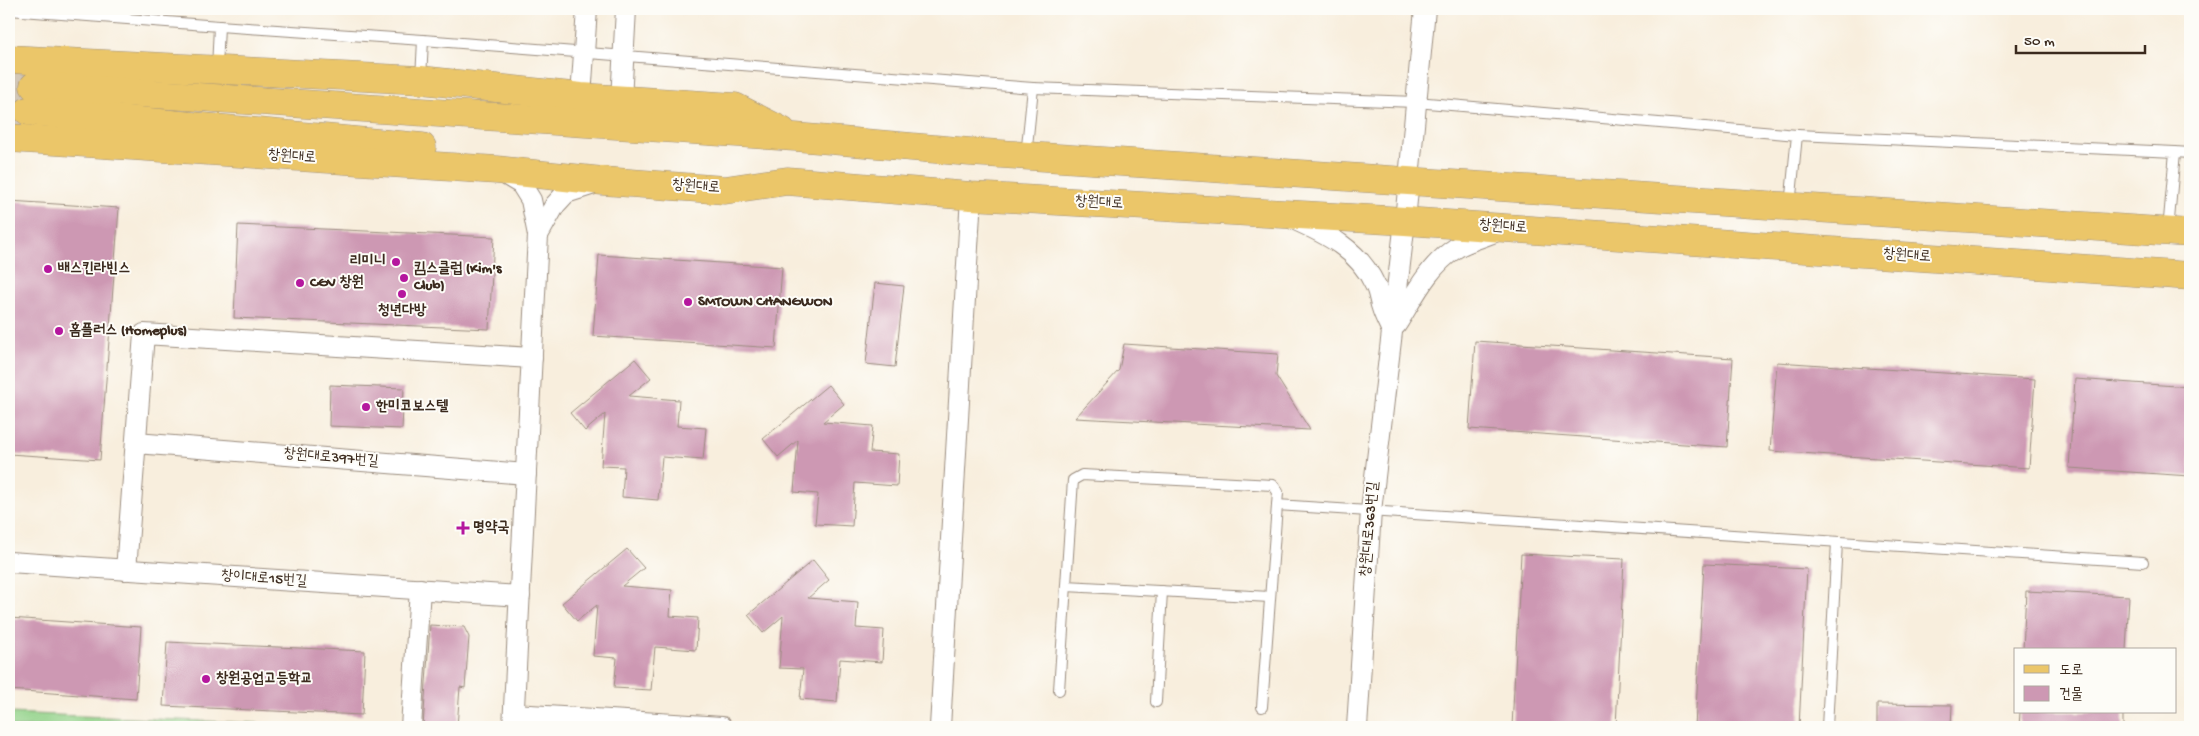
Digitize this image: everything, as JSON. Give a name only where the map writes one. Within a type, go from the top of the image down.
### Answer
[{"type":"main road","points":[[9,59],[421,80],[581,97],[735,107],[795,137]]},
{"type":"main road","points":[[43,141],[20,99],[21,69],[50,60]]},
{"type":"main road","points":[[20,99],[795,137],[1026,156],[2179,232]]},
{"type":"main road","points":[[20,99],[787,181]]},
{"type":"main road","name":"창원대로","points":[[9,138],[498,170],[604,181],[725,190],[787,181],[971,196],[1405,221],[2190,276]]},
{"type":"street","points":[[581,97],[587,9]]},
{"type":"street","points":[[621,100],[626,9]]},
{"type":"street","name":"창원대로363번길","points":[[1357,727],[1371,511],[1405,221],[1426,9]]},
{"type":"street","points":[[498,170],[521,184],[531,200],[538,235],[514,721],[722,727]]},
{"type":"street","points":[[538,235],[555,206],[566,193],[604,181]]},
{"type":"street","points":[[940,727],[971,196]]},
{"type":"street","points":[[1279,214],[1322,232],[1343,244],[1356,256],[1376,286],[1381,306],[1392,331]]},
{"type":"street","name":"창원대로363번길","points":[[1392,331],[1435,266],[1456,248],[1508,228]]},
{"type":"street","points":[[126,570],[144,334],[532,358]]},
{"type":"street","name":"창원대로397번길","points":[[136,443],[526,474]]},
{"type":"street","name":"창이대로15번길","points":[[9,562],[520,596]]},
{"type":"street","points":[[411,727],[420,589]]},
{"type":"lane","points":[[9,10],[623,55],[1033,88],[1416,102],[1796,135],[2190,153]]},
{"type":"lane","points":[[217,69],[219,26]]},
{"type":"lane","points":[[421,80],[423,40]]},
{"type":"lane","points":[[1026,156],[1033,88]]},
{"type":"lane","points":[[1790,206],[1796,135]]},
{"type":"lane","points":[[2176,152],[2179,232]]},
{"type":"lane","points":[[1059,690],[1073,480],[1082,475],[1273,485],[1278,492],[1262,706]]},
{"type":"lane","points":[[1277,505],[2142,562]]},
{"type":"lane","points":[[1827,727],[1838,542]]},
{"type":"lane","points":[[1066,586],[1270,597]]},
{"type":"lane","points":[[1156,702],[1162,591]]},
{"type":"green space","points":[[9,713],[275,724],[275,727],[9,727]]},
{"type":"building","name":"홈플러스 (Homeplus)","points":[[9,201],[119,208],[100,460],[9,454]]},
{"type":"building","points":[[238,225],[494,237],[489,329],[234,318]]},
{"type":"building","name":"SMTOWN CHANGWON","points":[[599,255],[782,267],[776,348],[593,336]]},
{"type":"building","points":[[875,283],[904,286],[895,367],[866,364]]},
{"type":"building","points":[[1475,341],[1733,358],[1727,447],[1469,429]]},
{"type":"building","points":[[1124,344],[1278,354],[1276,376],[1310,430],[1075,418],[1119,370]]},
{"type":"building","points":[[635,359],[651,378],[629,396],[679,400],[677,426],[706,428],[703,460],[662,457],[658,500],[622,497],[624,467],[601,466],[605,414],[585,431],[570,413]]},
{"type":"building","points":[[1777,362],[2035,379],[2029,468],[1770,451]]},
{"type":"building","points":[[2075,379],[2190,387],[2190,476],[2069,468]]},
{"type":"building","name":"한미코보스텔","points":[[330,385],[404,388],[402,429],[329,426]]},
{"type":"building","points":[[828,385],[844,404],[823,422],[873,426],[870,452],[899,454],[897,486],[855,483],[852,526],[815,524],[818,494],[794,492],[798,440],[778,457],[763,439]]},
{"type":"building","points":[[627,549],[644,568],[622,586],[672,590],[670,616],[698,618],[696,650],[655,647],[651,690],[614,688],[617,658],[593,656],[597,605],[577,621],[562,603]]},
{"type":"building","points":[[1521,554],[1624,559],[1616,727],[1512,727]]},
{"type":"building","points":[[813,560],[829,580],[808,598],[858,602],[856,628],[884,630],[882,662],[840,659],[837,702],[800,699],[803,669],[779,668],[783,616],[763,633],[748,615]]},
{"type":"building","points":[[1704,564],[1807,569],[1799,727],[1695,727]]},
{"type":"building","points":[[2026,591],[2129,596],[2126,648],[2023,648]]},
{"type":"building","points":[[9,618],[141,627],[136,699],[9,690]]},
{"type":"building","points":[[430,625],[464,627],[469,637],[465,688],[460,687],[457,727],[423,727]]},
{"type":"building","points":[[167,642],[365,651],[362,715],[163,706]]},
{"type":"building","points":[[1877,704],[1952,705],[1951,727],[1877,727]]},
{"type":"building","points":[[2020,714],[2123,714],[2123,727],[2019,727]]},
{"type":"tunnel","points":[[9,86],[34,86]]},
{"type":"tunnel","points":[[9,109],[28,111]]},
{"type":"place","name":"리미니","points":[[396,262]]},
{"type":"place","name":"배스킨라빈스","points":[[48,269]]},
{"type":"place","name":"킴스클럽 (Kim's Club)","points":[[404,278]]},
{"type":"place","name":"CGV 창원","points":[[300,283]]},
{"type":"place","name":"청년다방","points":[[402,294]]},
{"type":"place","name":"SMTOWN CHANGWON","points":[[688,302]]},
{"type":"place","name":"홈플러스 (Homeplus)","points":[[59,331]]},
{"type":"place","name":"한미코보스텔","points":[[366,407]]},
{"type":"place","name":"명약국","points":[[463,528]]},
{"type":"place","name":"창원공업고등학교","points":[[206,679]]}]
